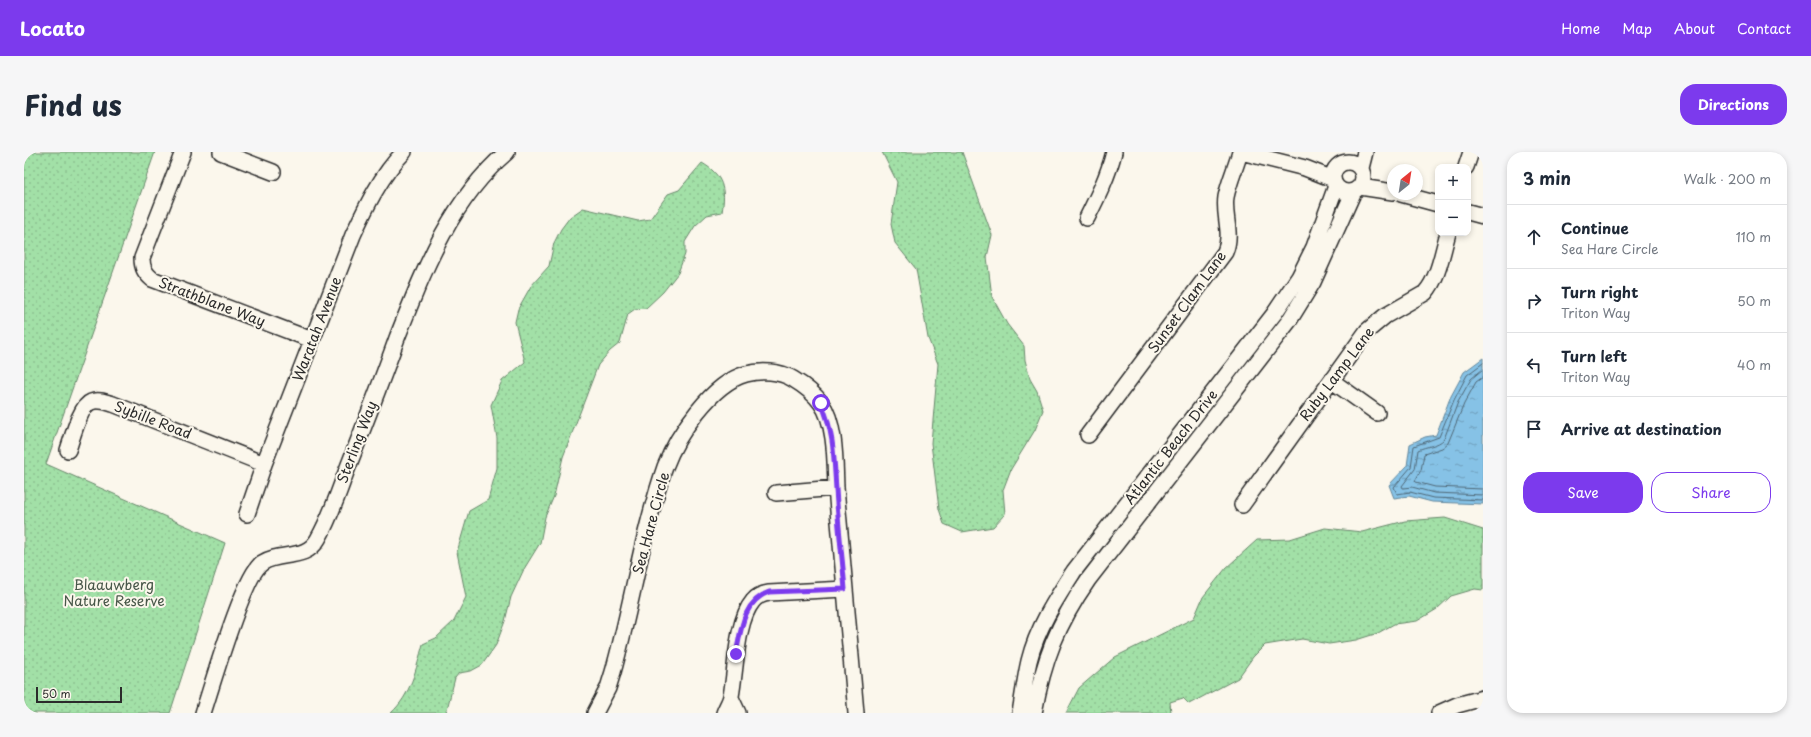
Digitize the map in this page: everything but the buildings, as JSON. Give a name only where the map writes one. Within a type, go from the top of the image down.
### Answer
[{"type":"street","name":"Strathblane Way","points":[[183,152],[142,258],[142,267],[146,274],[152,280],[312,340]]},
{"type":"street","points":[[221,152],[273,172]]},
{"type":"street","name":"Waratah Avenue","points":[[247,514],[264,464],[353,235],[365,209],[381,181],[404,152]]},
{"type":"street","name":"Sterling Way","points":[[203,713],[242,595],[251,576],[262,563],[299,554],[308,550],[317,540],[345,474],[426,266],[444,230],[460,204],[499,159],[507,152]]},
{"type":"street","points":[[1087,218],[1110,168],[1114,152]]},
{"type":"street","points":[[1241,152],[1305,168],[1338,170],[1347,161],[1355,163],[1359,181]]},
{"type":"street","name":"Sunset Clam Lane","points":[[1088,434],[1225,252],[1229,238],[1225,211],[1226,197],[1241,152]]},
{"type":"street","name":"Atlantic Beach Drive","points":[[1028,710],[1052,644],[1070,606],[1088,580],[1278,335],[1313,282],[1359,181],[1366,152]]},
{"type":"street","points":[[1467,164],[1471,152]]},
{"type":"street","points":[[1338,170],[1344,191],[1359,181]]},
{"type":"street","name":"Atlantic Beach Drive","points":[[1028,710],[1029,661],[1036,641],[1053,604],[1074,571],[1266,326],[1299,277],[1314,247],[1338,170]]},
{"type":"street","points":[[1359,181],[1387,190]]},
{"type":"street","points":[[1423,200],[1435,203]]},
{"type":"street","points":[[1471,213],[1483,216]]},
{"type":"street","name":"Ruby Lamp Lane","points":[[1242,505],[1375,323],[1425,293],[1430,287],[1447,236]]},
{"type":"street","points":[[1266,326],[1278,335]]},
{"type":"street","name":"Sea Hare Circle","points":[[595,713],[608,688],[613,672],[651,512],[666,466],[686,430],[715,392],[740,375],[755,372],[773,372],[791,378],[804,386],[821,403],[829,423],[835,457],[836,488],[856,713]]},
{"type":"street","points":[[1332,381],[1377,413]]},
{"type":"street","name":"Sybille Road","points":[[68,450],[82,412],[87,404],[100,401],[113,404],[264,464]]},
{"type":"street","points":[[1171,448],[1182,458]]},
{"type":"street","points":[[776,493],[836,488]]},
{"type":"street","points":[[1074,571],[1088,580]]},
{"type":"street","points":[[724,713],[731,698],[741,632],[748,608],[753,601],[760,595],[769,592],[845,589]]},
{"type":"street","points":[[731,698],[738,713]]},
{"type":"street","points":[[1439,713],[1457,705],[1483,698]]},
{"type":"green space","name":"Blaauwberg Nature Reserve","points":[[24,152],[155,152],[46,464],[225,543],[170,713],[24,713]]},
{"type":"green space","points":[[882,152],[962,152],[992,235],[987,257],[992,297],[1007,324],[1024,346],[1025,360],[1030,379],[1037,391],[1043,410],[1035,430],[1011,469],[1003,490],[1005,514],[993,527],[962,532],[944,524],[939,509],[931,443],[938,364],[928,338],[916,269],[895,243],[891,224],[897,182]]},
{"type":"green space","points":[[702,163],[715,172],[719,178],[724,196],[722,212],[707,215],[695,226],[685,242],[685,254],[678,273],[663,292],[646,308],[635,309],[628,314],[620,343],[610,351],[598,365],[563,457],[554,496],[545,517],[540,543],[524,569],[511,597],[505,621],[496,645],[482,665],[471,671],[459,673],[455,678],[446,713],[391,713],[398,706],[408,690],[423,644],[436,638],[454,621],[466,597],[457,552],[469,511],[488,500],[497,468],[497,438],[491,405],[502,381],[525,362],[515,322],[518,309],[531,286],[549,266],[554,243],[561,229],[570,217],[583,208],[638,221],[650,219],[668,194],[679,190]]},
{"type":"green space","points":[[1445,518],[1483,530],[1483,590],[1475,589],[1451,596],[1437,609],[1417,621],[1394,624],[1378,633],[1356,640],[1329,644],[1302,639],[1265,645],[1253,657],[1238,678],[1189,704],[1183,698],[1170,702],[1171,713],[1066,713],[1079,688],[1115,657],[1194,618],[1203,597],[1226,568],[1257,540],[1290,539],[1325,528],[1362,532],[1405,521]]},
{"type":"water","points":[[1483,358],[1483,504],[1432,502],[1409,496],[1394,498],[1389,485],[1407,466],[1410,444],[1425,437],[1436,435],[1450,398],[1464,372]]},
{"type":"route","points":[[736,654],[748,608],[760,595],[769,592],[845,589],[836,488],[835,457],[829,423],[821,403]]}]
